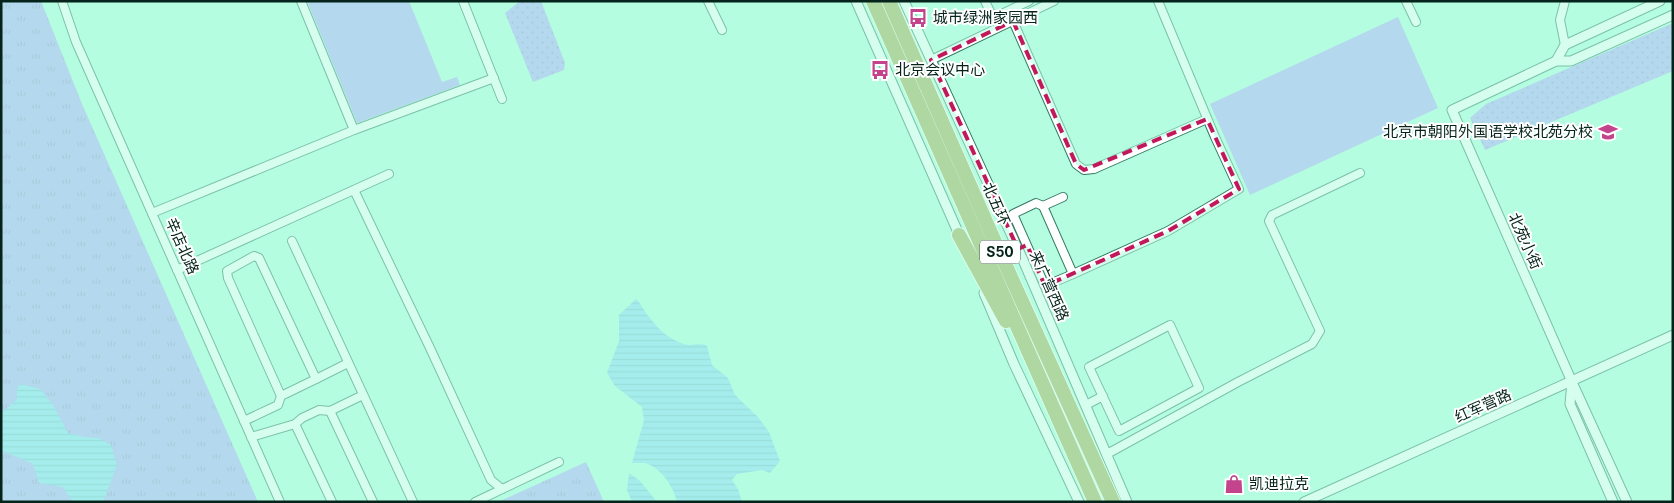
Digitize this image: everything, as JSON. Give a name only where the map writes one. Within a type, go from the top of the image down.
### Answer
[{"type":"highway","name":"北五环","points":[[873,1],[1096,502]]},
{"type":"highway","name":"北五环","points":[[889,1],[991,233],[1113,502]]},
{"type":"highway","points":[[959,235],[1000,311],[1042,382]]},
{"type":"street","name":"辛店北路","points":[[62,1],[76,42],[280,502]]},
{"type":"street","points":[[301,1],[354,130]]},
{"type":"street","points":[[463,1],[502,99]]},
{"type":"street","points":[[708,1],[722,30]]},
{"type":"street","points":[[856,1],[1014,364],[1079,502]]},
{"type":"street","name":"来广营西路","points":[[904,1],[1022,247],[1127,502]]},
{"type":"street","points":[[986,1],[998,28]]},
{"type":"street","points":[[993,18],[1028,1]]},
{"type":"street","points":[[931,60],[1044,4],[1054,1]]},
{"type":"street","points":[[1073,274],[1043,206],[1036,203],[1013,214],[1022,247],[1045,286],[1073,274],[1168,231],[1239,189],[1207,119],[1158,1]]},
{"type":"street","points":[[1406,1],[1416,22]]},
{"type":"street","points":[[1565,1],[1560,20],[1565,45]]},
{"type":"street","points":[[1660,1],[1565,45],[1556,61],[1571,61],[1673,15]]},
{"type":"street","points":[[1013,21],[1076,164],[1084,170],[1094,169],[1207,119]]},
{"type":"street","name":"北苑小街","points":[[1556,61],[1452,110],[1627,502]]},
{"type":"street","points":[[152,213],[354,130],[494,78]]},
{"type":"street","points":[[1107,454],[1238,382],[1312,344],[1320,330],[1269,221],[1272,215],[1360,173]]},
{"type":"street","points":[[177,270],[389,174]]},
{"type":"street","points":[[354,190],[492,480],[502,489]]},
{"type":"street","points":[[1043,206],[1063,197]]},
{"type":"street","points":[[292,241],[413,502]]},
{"type":"street","points":[[244,421],[278,405],[281,396],[228,278],[227,271],[254,256],[259,258],[316,379]]},
{"type":"street","points":[[1170,325],[1199,388],[1119,431],[1103,396],[1089,367],[1170,325]]},
{"type":"street","name":"红军营路","points":[[1304,502],[1673,335]]},
{"type":"street","points":[[281,396],[348,363]]},
{"type":"street","name":"北苑小街","points":[[1572,382],[1570,404],[1613,502]]},
{"type":"street","points":[[252,437],[295,424],[302,418],[319,410],[330,411],[363,395]]},
{"type":"street","points":[[1086,405],[1103,396]]},
{"type":"street","points":[[330,411],[373,502]]},
{"type":"street","points":[[295,424],[332,502]]},
{"type":"street","points":[[475,502],[559,462]]},
{"type":"highlighted area","points":[[1013,21],[1076,164],[1084,170],[1207,119],[1239,189],[1168,231],[1045,286],[1027,245],[1018,249],[931,60]]},
{"type":"green space","points":[[1,1],[41,1],[82,104],[258,502],[1,502]]},
{"type":"green space","points":[[307,1],[409,1],[442,82],[457,77],[460,85],[357,123]]},
{"type":"green space","points":[[520,1],[541,1],[565,63],[564,70],[533,82],[505,13]]},
{"type":"green space","points":[[1398,17],[1438,108],[1250,195],[1210,104]]},
{"type":"green space","points":[[1673,23],[1673,71],[1485,150],[1470,118],[1486,104]]},
{"type":"green space","points":[[586,462],[604,502],[498,502]]},
{"type":"water","points":[[636,299],[653,322],[669,337],[687,345],[701,344],[707,346],[712,365],[728,378],[735,395],[758,417],[769,432],[780,461],[770,473],[762,470],[737,474],[732,480],[738,489],[742,502],[677,502],[673,490],[661,473],[650,465],[632,463],[644,420],[642,407],[615,386],[607,373],[619,341],[619,315]]},
{"type":"water","points":[[20,384],[40,389],[53,405],[68,433],[98,438],[111,445],[117,465],[103,502],[73,502],[63,487],[39,483],[33,464],[1,450],[1,412],[17,399],[17,389]]},
{"type":"water","points":[[629,473],[640,481],[657,502],[632,502],[627,490]]},
{"type":"place","name":"城市绿洲家园西","points":[[918,18]]},
{"type":"place","name":"北京会议中心","points":[[880,70]]},
{"type":"place","name":"北京市朝阳外国语学校北苑分校","points":[[1608,132]]},
{"type":"place","name":"凯迪拉克","points":[[1234,484]]}]
